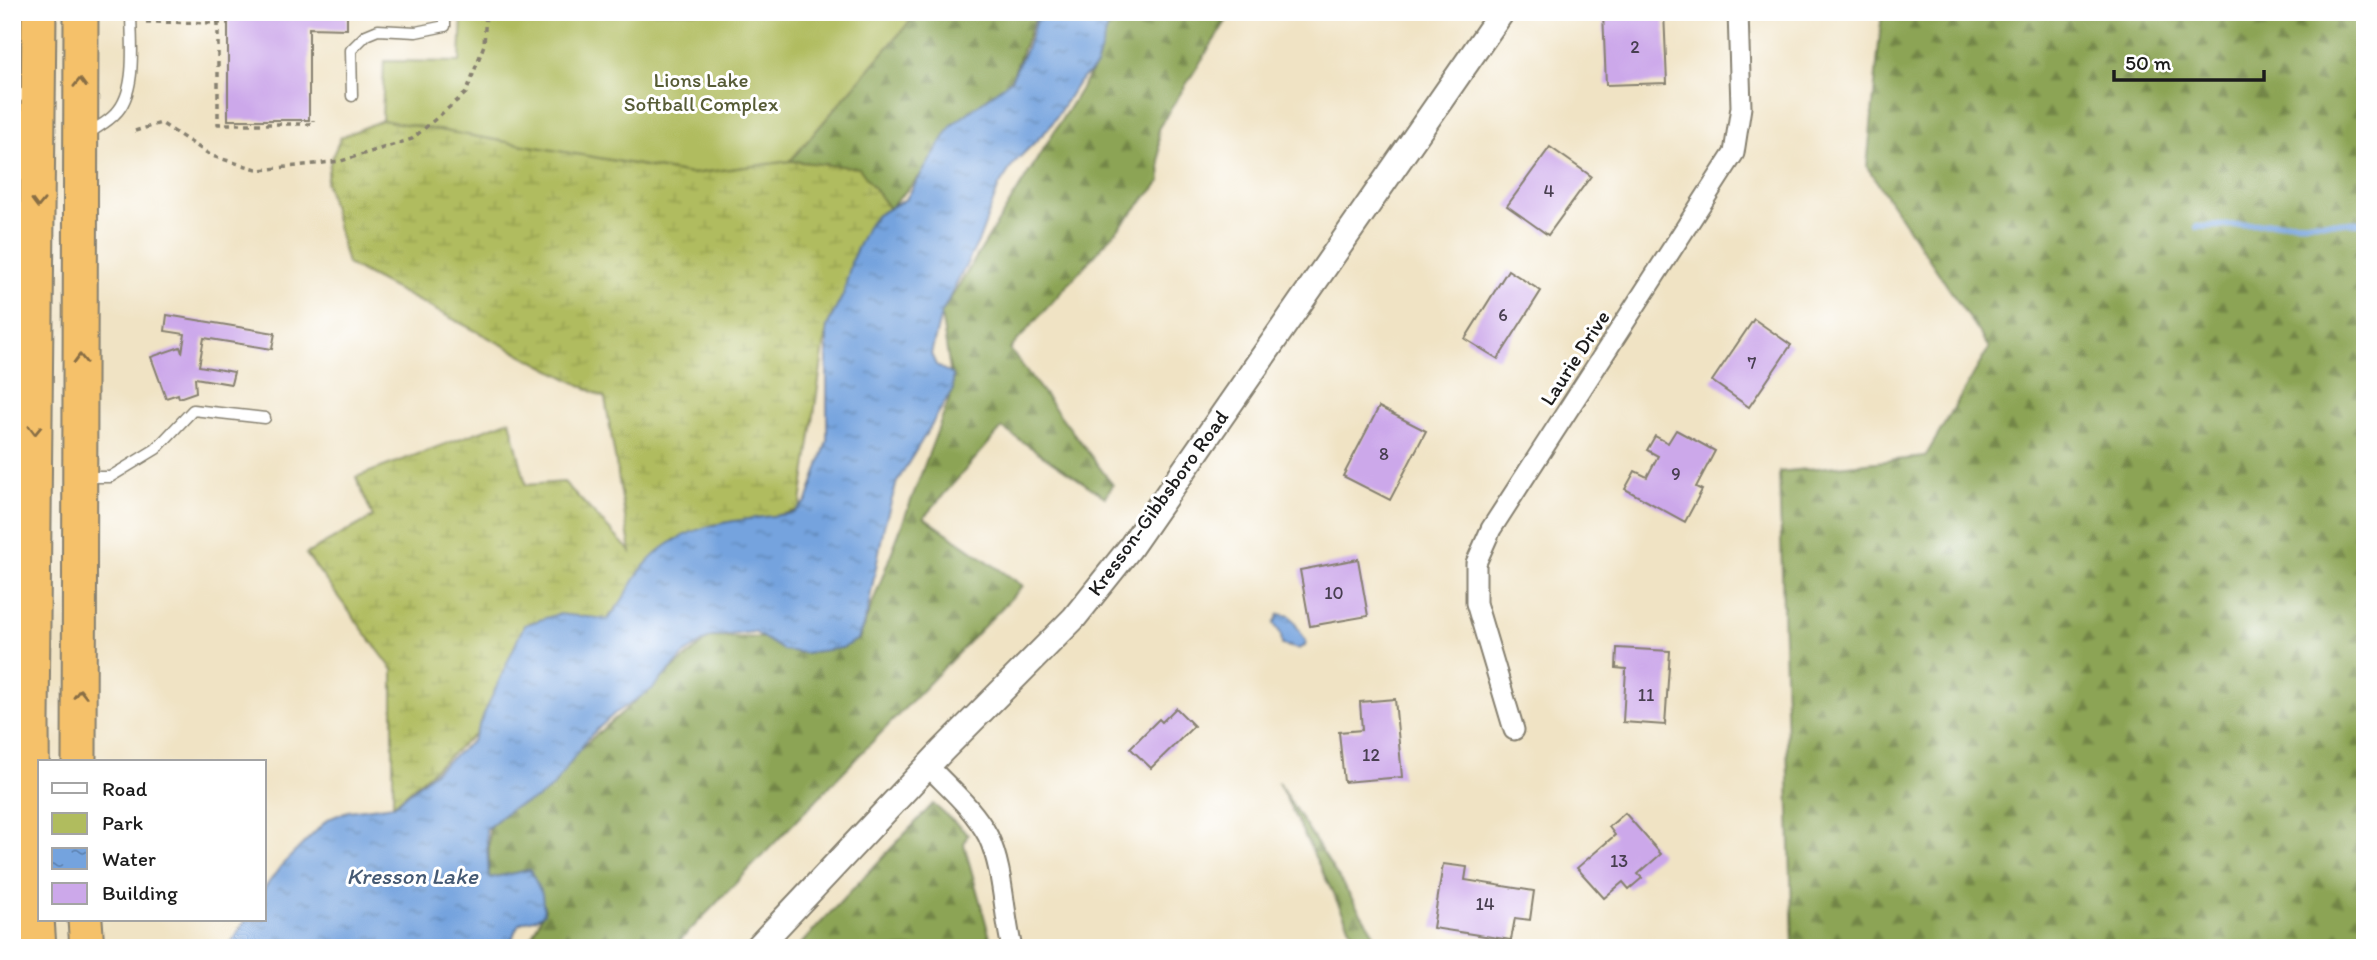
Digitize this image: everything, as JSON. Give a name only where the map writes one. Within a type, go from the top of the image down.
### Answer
[{"type":"highway","points":[[39,12],[25,92],[38,153],[32,723],[33,858],[39,948]]},
{"type":"highway","points":[[79,760],[81,12]]},
{"type":"highway","points":[[85,922],[86,948]]},
{"type":"street","name":"Kresson-Gibbsboro Road","points":[[757,948],[928,766],[1074,618],[1130,548],[1503,12]]},
{"type":"street","name":"Laurie Drive","points":[[1514,730],[1476,603],[1476,563],[1491,529],[1734,153],[1741,107],[1738,12]]},
{"type":"street","points":[[928,766],[973,813],[988,837],[998,867],[1012,948]]},
{"type":"lane","points":[[80,140],[116,114],[124,102],[131,57],[131,12]]},
{"type":"lane","points":[[352,96],[351,50],[366,35],[378,30],[416,32],[444,26],[444,12]]},
{"type":"lane","points":[[12,127],[38,153]]},
{"type":"lane","points":[[81,477],[110,477],[156,449],[193,410],[265,418]]},
{"type":"path","points":[[218,12],[218,124],[313,124],[313,120]]},
{"type":"path","points":[[135,131],[161,123],[212,156],[260,170],[341,161],[412,139],[466,93],[484,45],[486,12]]},
{"type":"path","points":[[146,22],[228,23]]},
{"type":"green space","name":"Lions Lake Softball Complex","points":[[462,12],[918,12],[790,161],[691,174],[382,120],[384,61],[460,62]]},
{"type":"green space","points":[[918,12],[1037,12],[1011,80],[889,209],[858,168],[790,161]]},
{"type":"green space","points":[[1102,12],[1232,12],[1158,129],[1161,181],[1010,349],[1113,485],[1105,497],[1002,428],[924,517],[1023,586],[673,948],[526,948],[545,909],[529,870],[489,878],[489,827],[710,637],[859,639],[953,389],[941,314],[1098,61]]},
{"type":"green space","points":[[1882,12],[2365,12],[2365,948],[1793,948],[1779,472],[1925,457],[1989,348],[1867,167]]},
{"type":"green space","points":[[382,120],[691,174],[790,161],[859,168],[889,209],[827,326],[800,510],[674,540],[607,619],[393,805],[393,670],[306,554],[373,517],[356,477],[510,420],[526,485],[564,482],[631,552],[605,398],[347,264],[326,182],[331,159],[341,137]]},
{"type":"green space","points":[[1278,782],[1383,948],[1360,948]]},
{"type":"green space","points":[[933,804],[968,834],[964,844],[993,948],[797,948]]},
{"type":"water","name":"Kresson Lake","points":[[1039,12],[1112,13],[1096,66],[1077,84],[1049,128],[1014,163],[999,186],[979,240],[941,314],[931,354],[936,365],[953,375],[953,389],[897,482],[884,526],[867,614],[858,639],[842,648],[805,653],[783,650],[754,632],[710,637],[687,652],[652,689],[614,714],[587,739],[552,788],[536,799],[512,808],[486,829],[489,878],[530,870],[542,894],[544,913],[520,924],[510,948],[227,948],[245,922],[266,922],[266,886],[281,866],[328,819],[348,811],[394,805],[472,741],[524,625],[558,614],[607,619],[616,610],[644,566],[676,539],[713,525],[794,513],[807,501],[827,441],[827,326],[843,295],[852,259],[867,227],[877,215],[906,199],[952,125],[1011,80]]},
{"type":"water","points":[[1279,614],[1290,616],[1306,641],[1305,646],[1298,649],[1282,645],[1281,634],[1274,624]]},
{"type":"building","points":[[228,12],[347,12],[347,29],[309,28],[309,120],[228,120]]},
{"type":"building","points":[[1603,12],[1664,12],[1667,83],[1606,85]]},
{"type":"building","points":[[1550,147],[1591,176],[1548,235],[1507,206]]},
{"type":"building","points":[[1508,270],[1541,291],[1498,359],[1465,339]]},
{"type":"building","points":[[167,315],[275,333],[272,349],[204,338],[199,366],[234,372],[231,384],[195,378],[196,392],[179,398],[178,394],[166,398],[151,357],[180,347],[182,353],[185,334],[165,331]]},
{"type":"building","points":[[1754,319],[1791,345],[1749,407],[1712,381]]},
{"type":"building","points":[[1379,407],[1426,431],[1390,500],[1343,476]]},
{"type":"building","points":[[1676,430],[1715,451],[1696,487],[1702,490],[1685,522],[1625,489],[1635,471],[1647,477],[1658,456],[1647,450],[1655,436],[1668,443]]},
{"type":"building","points":[[1358,559],[1368,616],[1310,626],[1300,570]]},
{"type":"building","points":[[1617,648],[1670,651],[1665,725],[1623,722],[1626,669],[1616,668]]},
{"type":"building","points":[[1395,699],[1402,777],[1344,782],[1339,732],[1362,730],[1360,702]]},
{"type":"building","points":[[1176,708],[1194,726],[1151,768],[1130,748],[1159,719],[1162,722]]},
{"type":"building","points":[[1625,813],[1661,854],[1638,874],[1642,878],[1629,889],[1623,882],[1604,898],[1577,868],[1615,835],[1609,827]]},
{"type":"building","points":[[1443,864],[1467,867],[1465,880],[1534,891],[1530,920],[1515,918],[1511,940],[1433,928]]},
{"type":"waterway","points":[[2197,227],[2292,222],[2365,223]]}]
